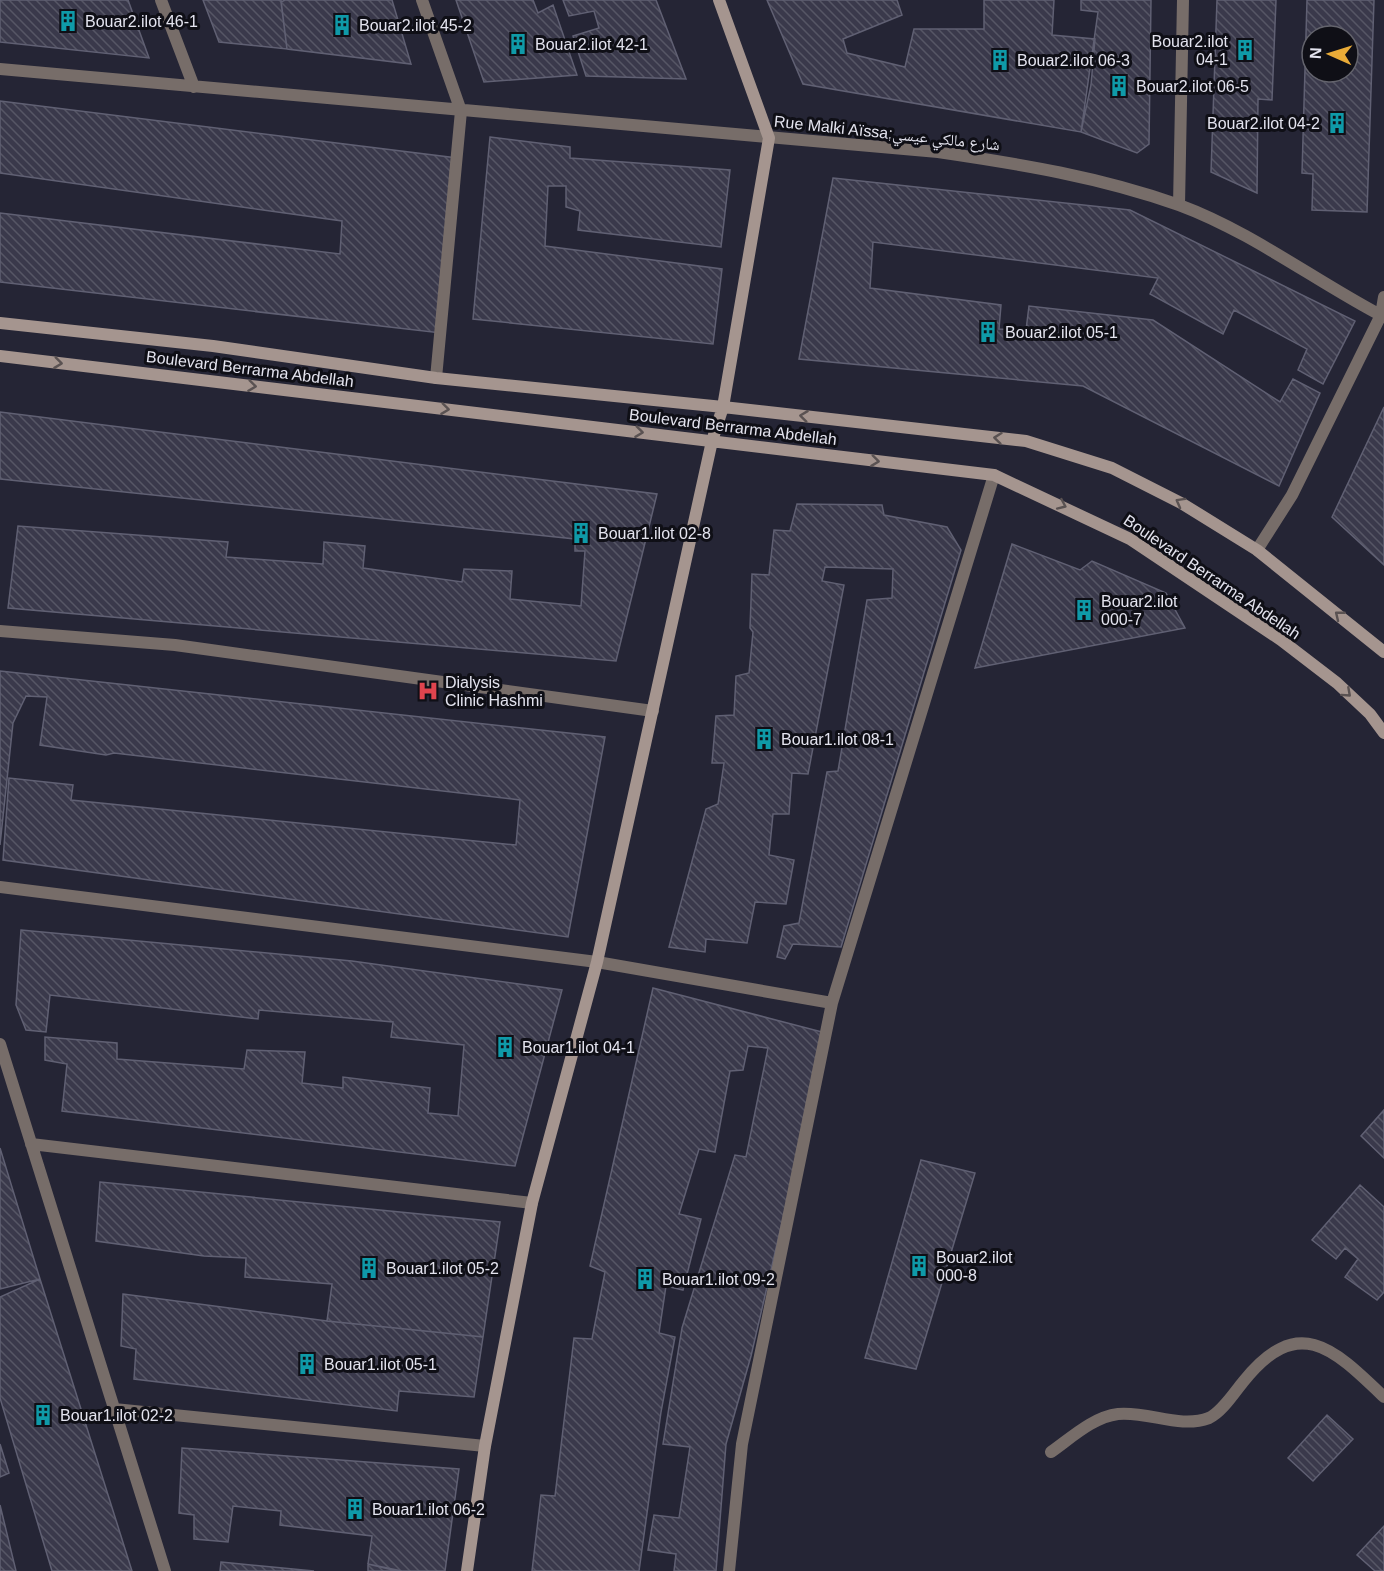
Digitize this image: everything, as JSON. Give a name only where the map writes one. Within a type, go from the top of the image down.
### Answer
[{"type":"main road","points":[[467,1571],[485,1446],[532,1203],[597,962],[712,441],[723,406],[769,138],[719,0]]},
{"type":"main road","name":"Boulevard Berrarma Abdellah","points":[[0,323],[213,346],[436,378],[723,406],[1026,441],[1112,468],[1181,503],[1257,550],[1384,652]]},
{"type":"main road","name":"Boulevard Berrarma Abdellah","points":[[0,356],[994,475],[1130,539],[1290,648],[1337,683],[1370,714],[1384,733]]},
{"type":"street","points":[[161,0],[194,87]]},
{"type":"street","points":[[422,0],[462,111],[436,378]]},
{"type":"street","points":[[1179,205],[1183,0]]},
{"type":"street","name":"Rue Malki Aïssa;شارع مالكي عيسي","points":[[0,69],[938,152],[1033,166],[1089,177],[1179,205],[1267,247],[1383,316]]},
{"type":"street","points":[[1257,550],[1292,495],[1383,316],[1384,297]]},
{"type":"street","points":[[729,1571],[742,1444],[832,1003],[994,475]]},
{"type":"street","points":[[0,632],[176,645],[653,711]]},
{"type":"street","points":[[0,887],[597,962],[832,1003]]},
{"type":"street","points":[[0,1044],[165,1571]]},
{"type":"street","points":[[31,1144],[532,1203]]},
{"type":"street","points":[[1051,1452],[1092,1423],[1117,1414],[1193,1422],[1211,1417],[1229,1400],[1260,1360],[1281,1347],[1305,1343],[1324,1347],[1347,1361],[1384,1396]]},
{"type":"street","points":[[114,1409],[485,1446]]},
{"type":"building","name":"Bouar2.ilot 46-1","points":[[0,0],[128,0],[149,58],[0,42]]},
{"type":"building","points":[[203,0],[281,0],[287,49],[219,42]]},
{"type":"building","name":"Bouar2.ilot 45-2","points":[[285,0],[392,0],[411,64],[287,49],[281,2]]},
{"type":"building","name":"Bouar2.ilot 42-1","points":[[456,0],[533,0],[538,13],[553,5],[577,75],[484,82]]},
{"type":"building","name":"Bouar2.ilot 42-1","points":[[563,0],[656,0],[686,79],[586,76],[573,36],[599,28],[594,11],[569,16]]},
{"type":"building","name":"Bouar2.ilot 06-3","points":[[767,0],[897,0],[902,15],[843,39],[847,53],[905,67],[914,29],[984,29],[984,0],[1054,0],[1052,35],[1095,39],[1091,85],[1081,132],[803,84]]},
{"type":"building","name":"Bouar2.ilot 06-5","points":[[1081,0],[1151,0],[1149,144],[1137,153],[1081,132],[1098,12],[1081,10]]},
{"type":"building","name":"Bouar2.ilot 04-1","points":[[1217,0],[1276,0],[1272,100],[1258,99],[1257,193],[1211,172]]},
{"type":"building","name":"Bouar2.ilot 04-2","points":[[1307,0],[1374,0],[1367,212],[1312,210],[1313,174],[1302,173],[1305,84],[1360,84],[1360,24],[1306,24]]},
{"type":"building","points":[[0,101],[457,158],[441,333],[0,282],[0,213],[340,254],[342,221],[0,173]]},
{"type":"building","points":[[490,137],[570,147],[570,158],[730,170],[721,247],[578,230],[580,211],[566,207],[566,186],[548,186],[545,246],[722,269],[713,344],[473,319]]},
{"type":"building","name":"Bouar2.ilot 05-1","points":[[833,178],[1130,210],[1355,321],[1323,384],[1298,370],[1307,349],[1234,310],[1223,334],[1150,294],[1158,278],[873,242],[870,288],[1001,305],[999,329],[1026,330],[1029,306],[1153,320],[1280,402],[1293,379],[1320,393],[1279,486],[1083,386],[799,359]]},
{"type":"building","points":[[1384,407],[1384,565],[1332,517]]},
{"type":"building","name":"Bouar1.ilot 02-8","points":[[0,412],[657,494],[616,661],[8,608],[18,526],[228,542],[226,557],[323,564],[324,542],[365,546],[363,568],[462,582],[464,569],[512,571],[510,599],[581,606],[585,551],[575,551],[575,539],[0,479]]},
{"type":"building","name":"Bouar1.ilot 08-1","points":[[797,504],[882,505],[884,515],[947,527],[961,550],[841,947],[793,944],[785,959],[777,957],[784,926],[799,923],[827,772],[838,771],[867,600],[892,598],[893,569],[825,567],[822,581],[844,585],[808,774],[792,773],[789,814],[773,814],[769,855],[794,860],[786,904],[755,902],[747,943],[706,939],[705,952],[669,947],[706,809],[718,804],[724,763],[712,763],[716,716],[734,715],[736,676],[749,673],[753,632],[750,628],[752,574],[769,575],[774,530],[790,531]]},
{"type":"building","name":"Bouar2.ilot 000-7","points":[[1012,544],[1080,570],[1092,561],[1166,593],[1185,628],[975,668]]},
{"type":"building","points":[[0,671],[605,737],[568,937],[3,860],[9,778],[73,785],[71,800],[516,845],[520,800],[114,753],[106,755],[40,745],[47,697],[26,696],[13,723],[0,845]]},
{"type":"building","name":"Bouar1.ilot 04-1","points":[[21,930],[352,961],[562,990],[515,1166],[62,1111],[67,1064],[45,1060],[45,1037],[117,1043],[117,1059],[244,1069],[247,1050],[305,1052],[302,1083],[343,1088],[343,1077],[430,1088],[428,1113],[458,1116],[464,1045],[391,1037],[393,1022],[259,1010],[258,1019],[50,995],[46,1032],[26,1030],[16,1005]]},
{"type":"building","name":"Bouar1.ilot 09-2","points":[[653,988],[826,1033],[751,1356],[726,1444],[716,1571],[674,1571],[676,1554],[648,1550],[654,1515],[679,1518],[690,1447],[663,1444],[682,1328],[735,1155],[746,1157],[768,1048],[748,1046],[743,1070],[730,1071],[715,1152],[699,1149],[679,1214],[701,1219],[683,1290],[666,1286],[659,1333],[675,1337],[661,1412],[639,1571],[532,1571],[541,1495],[555,1496],[574,1338],[592,1339],[605,1272],[590,1266]]},
{"type":"building","points":[[1384,1110],[1384,1158],[1361,1136]]},
{"type":"building","points":[[0,1148],[40,1279],[0,1289]]},
{"type":"building","name":"Bouar2.ilot 000-8","points":[[921,1160],[975,1173],[916,1369],[865,1358]]},
{"type":"building","name":"Bouar1.ilot 05-2","points":[[100,1182],[500,1222],[483,1337],[327,1321],[332,1284],[245,1277],[246,1258],[204,1256],[96,1241]]},
{"type":"building","points":[[1360,1185],[1384,1207],[1384,1292],[1377,1300],[1345,1277],[1358,1259],[1345,1248],[1336,1259],[1312,1240]]},
{"type":"building","name":"Bouar1.ilot 02-2","points":[[40,1279],[132,1571],[52,1571],[0,1398],[0,1297]]},
{"type":"building","name":"Bouar1.ilot 05-1","points":[[123,1294],[327,1321],[483,1337],[474,1397],[399,1391],[397,1411],[134,1379],[136,1349],[121,1346]]},
{"type":"building","points":[[1327,1415],[1353,1439],[1313,1481],[1288,1458]]},
{"type":"building","points":[[0,1444],[9,1473],[0,1477]]},
{"type":"building","name":"Bouar1.ilot 06-2","points":[[182,1448],[459,1469],[445,1571],[402,1571],[368,1564],[372,1536],[280,1525],[281,1511],[233,1506],[228,1542],[194,1539],[194,1515],[179,1513]]},
{"type":"building","points":[[0,1505],[16,1571],[0,1571]]},
{"type":"building","points":[[1384,1526],[1384,1571],[1375,1571],[1357,1555]]},
{"type":"building","points":[[221,1562],[314,1571],[220,1571]]},
{"type":"building","points":[[368,1564],[397,1571],[368,1571]]},
{"type":"place","name":"Bouar2.ilot 46-1","points":[[68,21]]},
{"type":"place","name":"Bouar2.ilot 45-2","points":[[342,25]]},
{"type":"place","name":"Bouar2.ilot 42-1","points":[[518,44]]},
{"type":"place","name":"Bouar2.ilot 04-1","points":[[1245,50]]},
{"type":"place","name":"Bouar2.ilot 06-3","points":[[1000,60]]},
{"type":"place","name":"Bouar2.ilot 06-5","points":[[1119,86]]},
{"type":"place","name":"Bouar2.ilot 04-2","points":[[1337,123]]},
{"type":"place","name":"Bouar2.ilot 05-1","points":[[988,332]]},
{"type":"place","name":"Bouar1.ilot 02-8","points":[[581,533]]},
{"type":"place","name":"Bouar2.ilot 000-7","points":[[1084,610]]},
{"type":"place","name":"Dialysis Clinic Hashmi","points":[[428,691]]},
{"type":"place","name":"Bouar1.ilot 08-1","points":[[764,739]]},
{"type":"place","name":"Bouar1.ilot 04-1","points":[[505,1047]]},
{"type":"place","name":"Bouar2.ilot 000-8","points":[[919,1266]]},
{"type":"place","name":"Bouar1.ilot 05-2","points":[[369,1268]]},
{"type":"place","name":"Bouar1.ilot 09-2","points":[[645,1279]]},
{"type":"place","name":"Bouar1.ilot 05-1","points":[[307,1364]]},
{"type":"place","name":"Bouar1.ilot 02-2","points":[[43,1415]]},
{"type":"place","name":"Bouar1.ilot 06-2","points":[[355,1509]]}]
